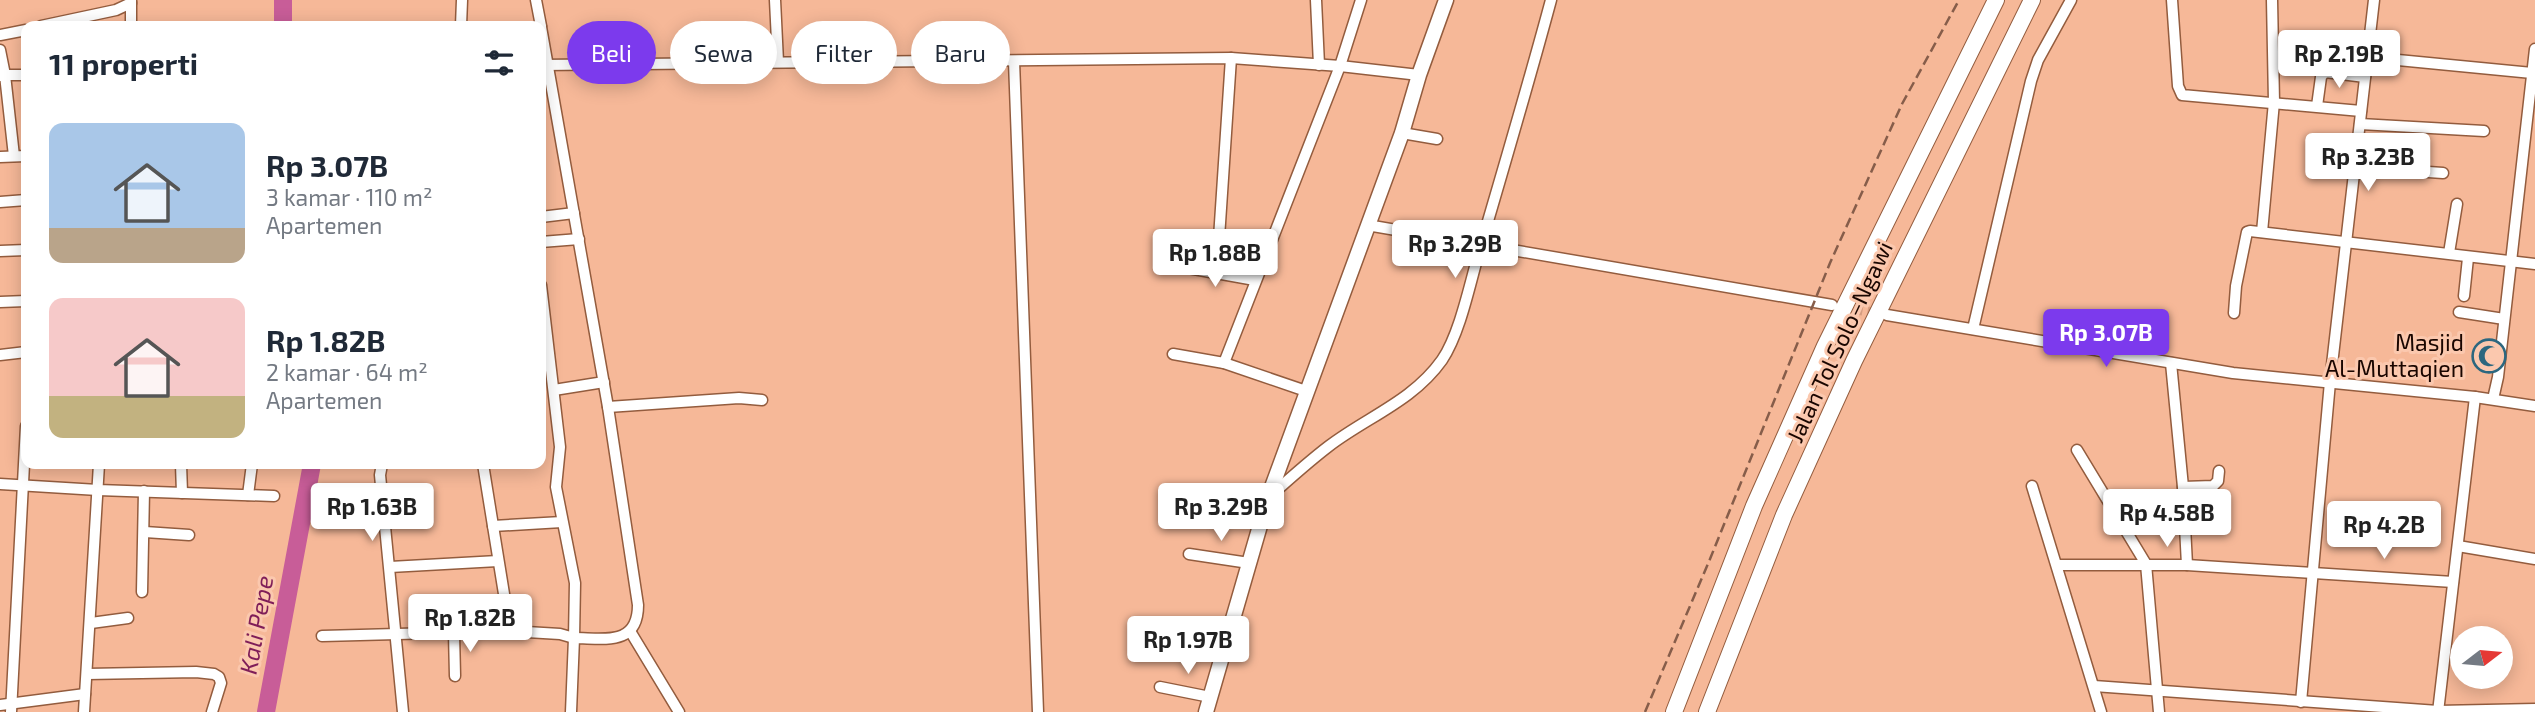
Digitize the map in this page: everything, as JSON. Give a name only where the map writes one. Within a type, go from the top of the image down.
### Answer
[{"type":"highway","name":"Jalan Tol Solo–Ngawi","points":[[1674,712],[1754,506],[1825,346],[1996,0]]},
{"type":"highway","name":"Jalan Tol Solo–Ngawi","points":[[1707,712],[1784,515],[1854,361],[2032,0]]},
{"type":"main road","points":[[1206,712],[1268,498],[1402,133],[1446,0]]},
{"type":"street","points":[[461,21],[462,0]]},
{"type":"street","points":[[536,0],[540,21]]},
{"type":"street","points":[[775,0],[778,62]]},
{"type":"street","points":[[1316,0],[1319,65]]},
{"type":"street","points":[[1224,363],[1340,66],[1361,0]]},
{"type":"street","points":[[1268,498],[1330,445],[1387,411],[1409,394],[1441,360],[1463,308],[1517,127],[1551,0]]},
{"type":"street","points":[[1973,329],[2031,81],[2038,60],[2071,0]]},
{"type":"street","points":[[2172,0],[2178,86],[2182,95],[2361,111]]},
{"type":"street","points":[[2262,232],[2274,102],[2272,0]]},
{"type":"street","points":[[2301,702],[2330,382],[2374,0]]},
{"type":"street","points":[[63,21],[116,9],[131,2],[131,21]]},
{"type":"street","points":[[0,35],[21,31]]},
{"type":"street","points":[[2493,399],[2535,49]]},
{"type":"street","points":[[0,50],[14,156]]},
{"type":"street","points":[[2367,57],[2532,73]]},
{"type":"street","points":[[546,65],[1231,58],[1419,75]]},
{"type":"street","points":[[1231,58],[1219,238],[1217,243],[1178,244],[1175,262],[1177,266],[1255,280]]},
{"type":"street","points":[[1014,61],[1038,712]]},
{"type":"street","points":[[2317,106],[2321,75],[2325,72],[2365,78]]},
{"type":"street","points":[[2,76],[21,75]]},
{"type":"street","points":[[322,636],[510,631],[601,639],[619,636],[630,631],[636,624],[638,605],[608,407],[579,239],[546,75]]},
{"type":"street","points":[[2360,124],[2484,131]]},
{"type":"street","points":[[1402,133],[1437,139]]},
{"type":"street","points":[[0,157],[21,156]]},
{"type":"street","points":[[2355,167],[2442,173]]},
{"type":"street","points":[[0,202],[21,200]]},
{"type":"street","points":[[2449,253],[2457,204]]},
{"type":"street","points":[[546,216],[574,213]]},
{"type":"street","points":[[1367,225],[1832,304]]},
{"type":"street","points":[[2234,313],[2236,286],[2247,232],[2347,240],[2449,253],[2468,258],[2535,264]]},
{"type":"street","points":[[546,242],[579,239]]},
{"type":"street","points":[[0,251],[21,250]]},
{"type":"street","points":[[2464,296],[2468,258]]},
{"type":"street","points":[[0,302],[21,301]]},
{"type":"street","points":[[2459,312],[2504,319]]},
{"type":"street","points":[[1887,315],[2233,373],[2475,397],[2535,406]]},
{"type":"street","points":[[546,325],[560,455],[555,477],[575,583],[571,712]]},
{"type":"street","points":[[0,355],[21,353]]},
{"type":"street","points":[[1173,354],[1224,363],[1306,391]]},
{"type":"street","points":[[2171,363],[2183,487],[2187,565]]},
{"type":"street","points":[[554,390],[604,383]]},
{"type":"street","points":[[2438,712],[2475,397]]},
{"type":"street","points":[[608,407],[739,398],[762,400]]},
{"type":"street","points":[[2077,450],[2146,564],[2159,712]]},
{"type":"street","points":[[23,469],[8,707],[85,694]]},
{"type":"street","points":[[84,712],[99,469]]},
{"type":"street","points":[[181,469],[182,493]]},
{"type":"street","points":[[248,495],[252,469]]},
{"type":"street","points":[[381,469],[403,712]]},
{"type":"street","points":[[485,469],[510,631]]},
{"type":"street","points":[[2183,487],[2213,486],[2218,481],[2219,471]]},
{"type":"street","points":[[0,484],[274,496]]},
{"type":"street","points":[[2032,486],[2101,712]]},
{"type":"street","points":[[142,592],[144,491]]},
{"type":"street","points":[[493,526],[562,522]]},
{"type":"street","points":[[145,532],[189,535]]},
{"type":"street","points":[[2458,546],[2535,559]]},
{"type":"street","points":[[1189,554],[1249,563]]},
{"type":"street","points":[[390,567],[498,561]]},
{"type":"street","points":[[2057,565],[2187,565],[2453,582]]},
{"type":"street","points":[[90,623],[128,618]]},
{"type":"street","points":[[630,631],[679,712]]},
{"type":"street","points":[[454,633],[455,676]]},
{"type":"street","points":[[87,674],[214,674],[219,677],[221,683],[212,712]]},
{"type":"street","points":[[2094,686],[2364,709],[2438,712],[2535,709]]},
{"type":"street","points":[[1160,687],[1210,696]]},
{"type":"waterway","name":"Kali Pepe","points":[[283,0],[283,21]]},
{"type":"waterway","name":"Kali Pepe","points":[[266,712],[311,469]]},
{"type":"tunnel","points":[[1838,306],[1881,314]]},
{"type":"railway","points":[[1645,712],[1830,263],[1902,104],[1959,0]]},
{"type":"place","name":"Masjid Al-Muttaqien","points":[[2489,356]]}]
